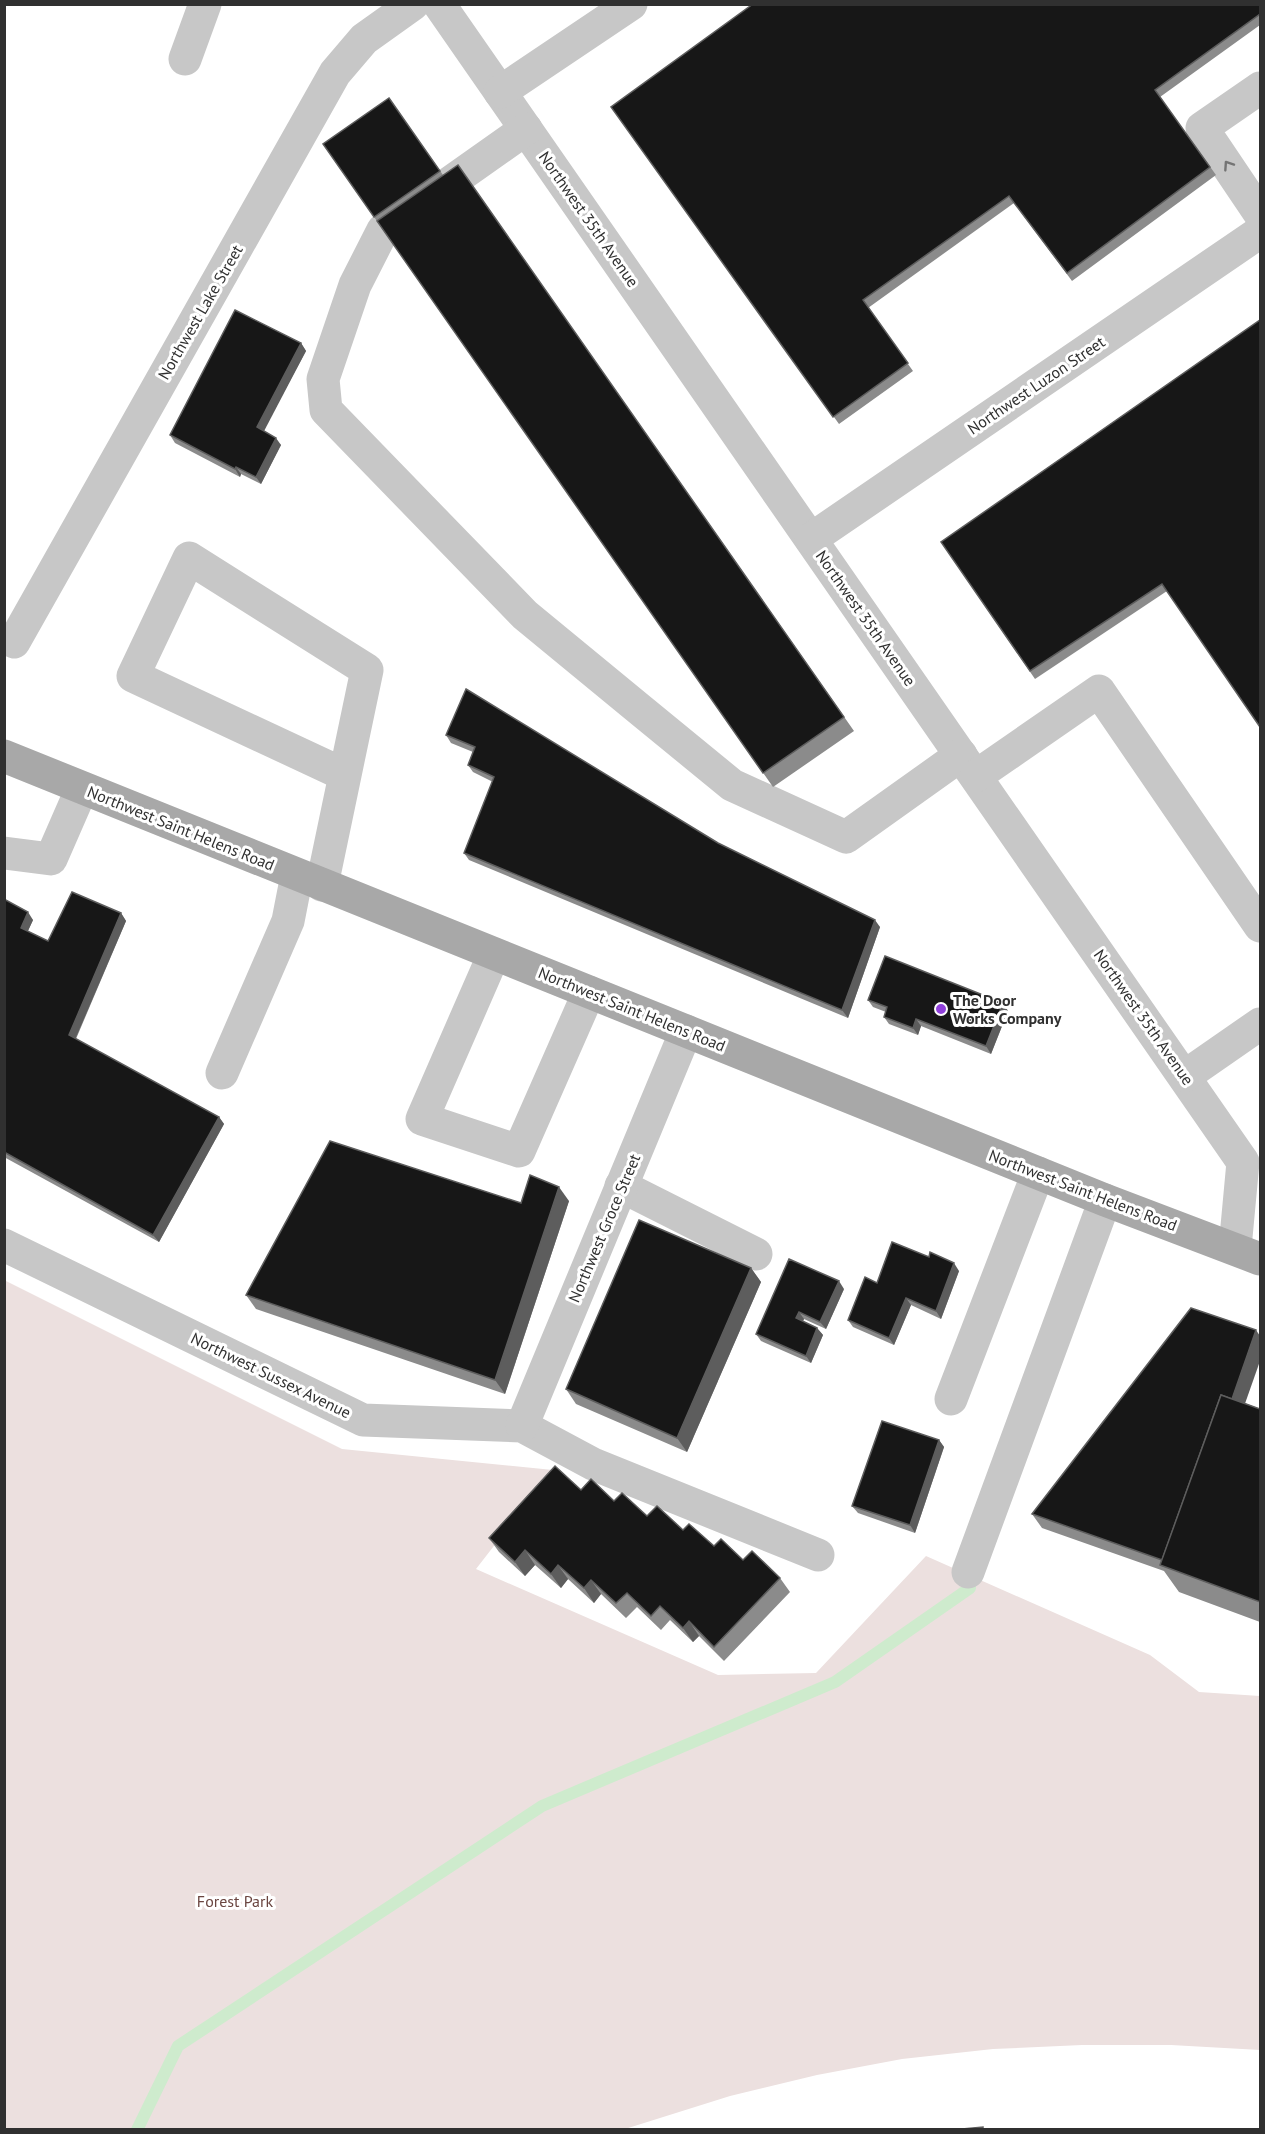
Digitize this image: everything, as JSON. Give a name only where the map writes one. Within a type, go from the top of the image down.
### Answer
[{"type":"main road","name":"Northwest Saint Helens Road","points":[[4,756],[1105,1200],[1247,1254]]},
{"type":"street","points":[[185,59],[206,4]]},
{"type":"street","name":"Northwest Lake Street","points":[[14,642],[335,72],[364,39],[413,4]]},
{"type":"street","name":"Northwest 35th Avenue","points":[[439,4],[1185,1076],[1251,1157],[1247,1254]]},
{"type":"street","points":[[500,92],[631,4]]},
{"type":"street","points":[[1260,88],[1202,128],[1260,214]]},
{"type":"street","points":[[526,129],[383,230],[355,285],[322,379],[326,410],[525,615],[732,785],[846,837],[1099,691],[1260,926]]},
{"type":"street","name":"Northwest Luzon Street","points":[[811,538],[1260,232]]},
{"type":"street","points":[[222,1073],[288,921],[309,880],[345,775],[367,670],[189,558],[133,676],[345,775]]},
{"type":"street","points":[[4,853],[51,859],[82,788]]},
{"type":"street","points":[[495,954],[422,1119],[519,1151],[589,992]]},
{"type":"street","points":[[1185,1076],[1260,1024]]},
{"type":"street","name":"Northwest Groce Street","points":[[522,1426],[686,1031]]},
{"type":"street","points":[[951,1399],[1038,1173]]},
{"type":"street","points":[[621,1186],[756,1254]]},
{"type":"street","points":[[968,1572],[1105,1200]]},
{"type":"street","name":"Northwest Sussex Avenue","points":[[4,1245],[363,1420],[522,1426],[593,1464],[818,1554]]},
{"type":"green space","name":"Forest Park","points":[[4,1280],[342,1449],[553,1470],[476,1569],[718,1675],[816,1673],[926,1556],[1150,1655],[1199,1692],[1260,1696],[1260,2050],[1171,2045],[1082,2045],[993,2049],[902,2059],[817,2075],[730,2096],[625,2129],[5,2129]]},
{"type":"building","points":[[753,4],[1260,4],[1260,14],[1155,90],[1210,167],[1067,273],[1009,196],[863,300],[908,363],[833,417],[611,107]]},
{"type":"building","points":[[389,98],[440,171],[374,217],[323,144]]},
{"type":"building","points":[[458,165],[844,717],[763,773],[377,221]]},
{"type":"building","points":[[235,310],[301,343],[257,427],[276,438],[256,477],[236,467],[235,469],[170,435]]},
{"type":"building","points":[[1260,320],[1260,727],[1162,584],[1030,671],[941,542]]},
{"type":"building","points":[[466,689],[718,843],[875,920],[842,1010],[464,853],[494,777],[468,765],[475,747],[446,735]]},
{"type":"building","points":[[72,892],[121,913],[69,1035],[219,1117],[153,1235],[4,1152],[4,899],[28,912],[21,928],[48,941]]},
{"type":"building","name":"The Door Works Company","points":[[885,956],[1003,1003],[986,1046],[916,1019],[913,1028],[884,1017],[887,1007],[868,1000]]},
{"type":"building","points":[[330,1141],[521,1203],[530,1175],[559,1187],[495,1380],[246,1295]]},
{"type":"building","points":[[639,1220],[751,1268],[677,1438],[566,1389]]},
{"type":"building","points":[[892,1242],[929,1257],[930,1252],[954,1263],[936,1311],[906,1298],[889,1338],[848,1320],[865,1277],[877,1283]]},
{"type":"building","points":[[789,1259],[839,1281],[820,1322],[799,1312],[796,1318],[817,1328],[806,1356],[756,1334]]},
{"type":"building","points":[[1191,1308],[1256,1330],[1232,1399],[1221,1395],[1162,1560],[1032,1514]]},
{"type":"building","points":[[1221,1395],[1260,1409],[1260,1602],[1160,1565]]},
{"type":"building","points":[[882,1421],[939,1440],[910,1525],[852,1506]]},
{"type":"building","points":[[555,1466],[581,1490],[591,1479],[614,1501],[622,1493],[647,1516],[657,1506],[683,1530],[689,1524],[714,1546],[721,1539],[743,1560],[752,1551],[780,1578],[714,1647],[689,1621],[683,1628],[660,1606],[651,1616],[627,1593],[616,1603],[591,1580],[584,1588],[558,1565],[551,1574],[525,1550],[515,1562],[489,1538]]},
{"type":"building","points":[[983,2127],[983,2130],[951,2130]]},
{"type":"waterway","points":[[137,2130],[178,2046],[542,1806],[835,1682],[970,1588]]},
{"type":"place","name":"The Door Works Company","points":[[941,1009]]}]
